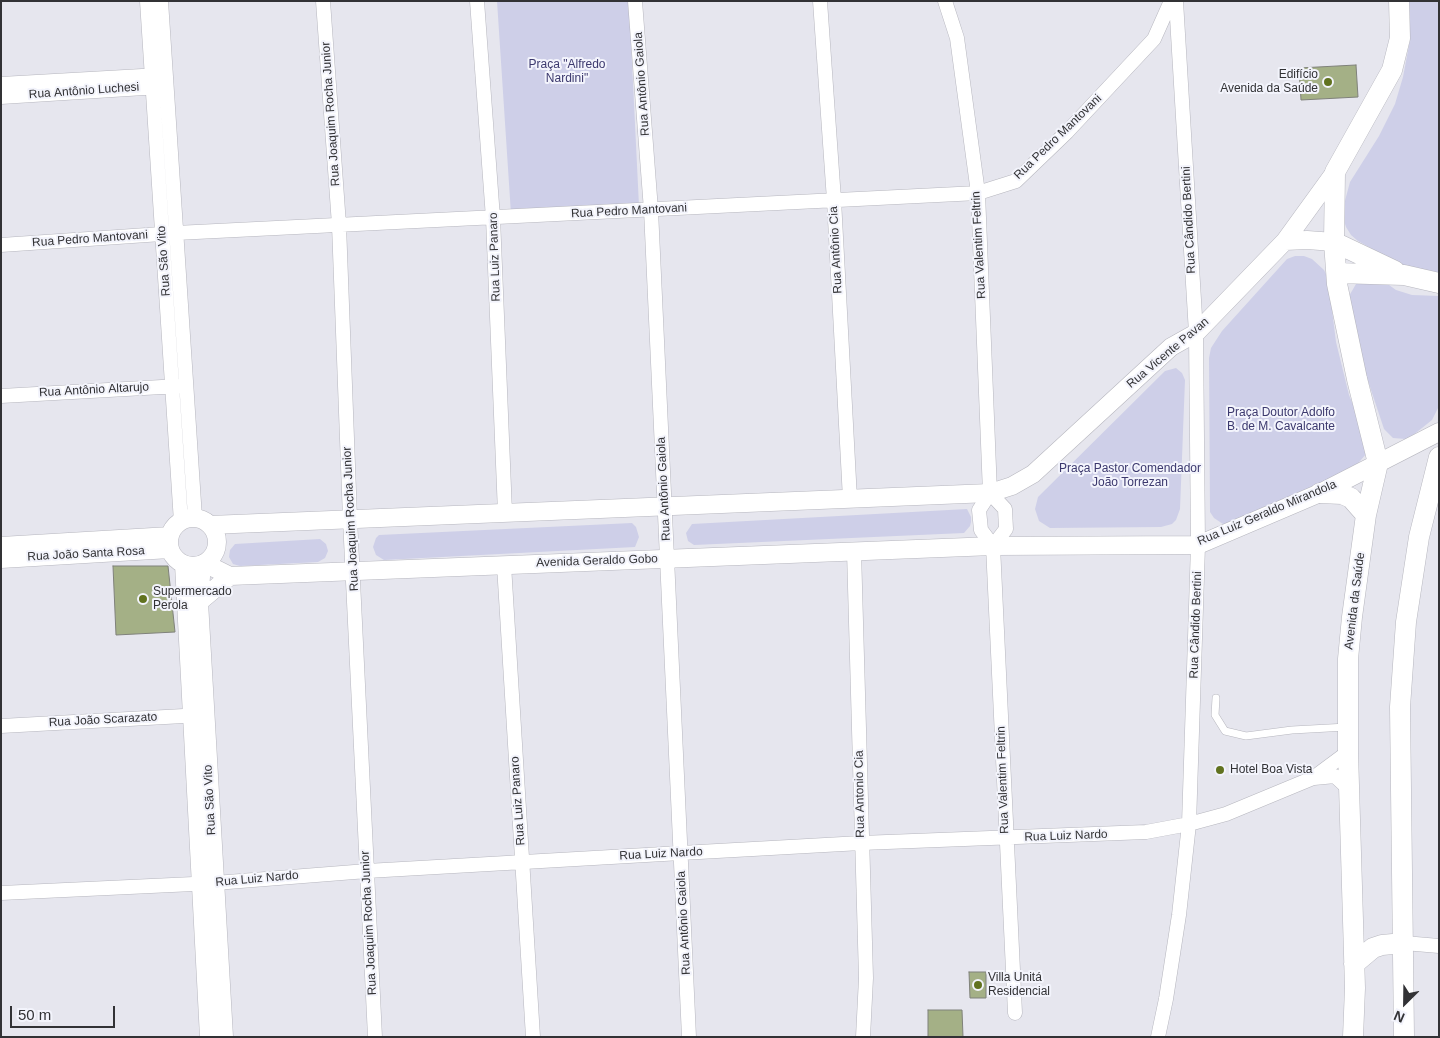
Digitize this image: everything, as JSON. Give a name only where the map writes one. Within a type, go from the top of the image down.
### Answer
[{"type":"main road","points":[[1335,172],[1392,70],[1400,38],[1399,1]]},
{"type":"main road","name":"Avenida da Saúde","points":[[1335,172],[1334,242],[1337,284],[1357,379],[1378,463],[1366,515],[1348,659],[1348,752],[1355,988],[1353,1037]]},
{"type":"main road","points":[[1334,242],[1404,275]]},
{"type":"main road","points":[[1337,273],[1404,275],[1439,282]]},
{"type":"main road","points":[[1404,1037],[1400,707],[1406,622],[1419,537],[1439,457]]},
{"type":"main road","points":[[1320,493],[1342,494],[1351,498],[1366,515]]},
{"type":"main road","points":[[1354,964],[1373,948],[1382,945],[1404,943]]},
{"type":"main road","points":[[1355,988],[1361,998],[1363,1037]]},
{"type":"street","name":"Rua São Vito","points":[[147,1],[159,81],[179,386],[195,522]]},
{"type":"street","name":"Rua São Vito","points":[[159,81],[161,1]]},
{"type":"street","name":"Rua Joaquim Rocha Junior","points":[[323,1],[339,225],[350,519],[374,1037]]},
{"type":"street","name":"Rua Luiz Panaro","points":[[477,1],[493,218],[505,513]]},
{"type":"street","name":"Rua Antônio Gaiola","points":[[635,1],[651,210],[689,1037]]},
{"type":"street","name":"Rua Antônio Cia","points":[[820,1],[834,200],[850,499]]},
{"type":"street","name":"Rua Valentim Feltrin","points":[[945,1],[957,38],[978,193],[990,493],[979,510],[981,530],[993,546],[1015,1013]]},
{"type":"street","name":"Rua Pedro Mantovani","points":[[1,245],[169,234],[978,193],[1016,181],[1067,132],[1154,39],[1171,1]]},
{"type":"street","name":"Rua Cândido Bertini","points":[[1158,1037],[1179,915],[1189,824],[1198,545],[1196,333],[1176,1]]},
{"type":"street","name":"Rua Antônio Luchesi","points":[[1,84],[159,81]]},
{"type":"street","name":"Rua Antônio Luchesi","points":[[1,97],[159,81]]},
{"type":"street","name":"Rua Vicente Pavan","points":[[990,493],[1012,486],[1033,474],[1171,348],[1196,333],[1285,241],[1335,172]]},
{"type":"street","points":[[1285,241],[1334,242]]},
{"type":"street","name":"Rua Antônio Altarujo","points":[[1,396],[179,386]]},
{"type":"street","name":"Rua Luiz Geraldo Mirandola","points":[[993,546],[1198,545],[1320,493],[1439,432]]},
{"type":"street","points":[[195,522],[214,531],[217,546],[214,553],[203,564],[190,566],[176,558],[170,543],[174,528],[195,522],[350,519],[990,493],[1005,509],[1006,529],[993,546]]},
{"type":"street","name":"Rua João Santa Rosa","points":[[1,546],[170,543]]},
{"type":"street","name":"Rua João Santa Rosa","points":[[1,558],[170,543]]},
{"type":"street","name":"Avenida Geraldo Gobo","points":[[203,564],[230,576],[993,546]]},
{"type":"street","name":"Rua Antonio Cia","points":[[854,551],[866,978],[863,1037]]},
{"type":"street","name":"Rua São Vito","points":[[184,564],[199,715],[208,883],[209,1037]]},
{"type":"street","name":"Rua São Vito","points":[[199,715],[199,602],[203,564]]},
{"type":"street","name":"Rua Luiz Panaro","points":[[504,565],[533,1037]]},
{"type":"street","points":[[199,602],[230,576]]},
{"type":"street","name":"Rua João Scarazato","points":[[1,726],[199,715]]},
{"type":"street","name":"Rua Luiz Nardo","points":[[1,893],[208,883],[367,871],[861,843],[1146,832],[1189,824],[1226,814],[1313,778],[1348,752]]},
{"type":"street","name":"Rua Luiz Nardo","points":[[1313,778],[1335,776],[1349,789]]},
{"type":"street","name":"Rua São Vito","points":[[208,883],[224,1037]]},
{"type":"street","points":[[1404,943],[1439,946]]},
{"type":"lane","points":[[1216,698],[1215,715],[1225,731],[1246,736],[1292,730],[1348,727]]},
{"type":"green space","name":"Praça \"Alfredo Nardini\"","points":[[497,1],[629,1],[639,206],[511,214]]},
{"type":"green space","points":[[1409,1],[1439,1],[1439,274],[1403,266],[1358,241],[1351,235],[1343,218],[1343,208],[1350,182],[1379,136],[1395,104],[1403,77],[1410,40]]},
{"type":"green space","name":"Praça Doutor Adolfo B. de M. Cavalcante","points":[[1295,256],[1304,256],[1312,259],[1324,270],[1328,278],[1336,342],[1349,395],[1367,438],[1366,454],[1355,467],[1234,526],[1226,526],[1214,518],[1210,512],[1209,358],[1211,348],[1222,331],[1287,259]]},
{"type":"green space","points":[[1361,280],[1382,280],[1396,290],[1412,295],[1439,296],[1439,406],[1432,420],[1406,439],[1393,438],[1384,429],[1364,369],[1349,296],[1356,284]]},
{"type":"green space","name":"Praça Pastor Comendador João Torrezan","points":[[1176,368],[1182,373],[1185,380],[1180,509],[1176,520],[1172,524],[1161,527],[1050,528],[1039,521],[1035,509],[1038,497],[1165,371]]},
{"type":"green space","points":[[967,509],[971,522],[964,533],[694,545],[688,541],[686,533],[692,524]]},
{"type":"green space","points":[[632,523],[636,527],[639,537],[635,547],[384,560],[376,555],[373,547],[379,535]]},
{"type":"green space","points":[[320,539],[326,544],[328,551],[325,558],[318,562],[240,566],[233,564],[229,557],[230,550],[235,544]]},
{"type":"building","name":"Edifício Avenida da Saúde","points":[[1356,65],[1358,97],[1301,100],[1299,68]]},
{"type":"building","name":"Supermercado Perola","points":[[113,566],[168,566],[175,632],[116,635]]},
{"type":"building","name":"Villa Unitá Residencial","points":[[969,972],[986,972],[986,998],[970,998]]},
{"type":"building","points":[[928,1010],[962,1010],[963,1037],[928,1037]]},
{"type":"place","name":"Edifício Avenida da Saúde","points":[[1328,82]]},
{"type":"place","name":"Supermercado Perola","points":[[143,599]]},
{"type":"place","name":"Hotel Boa Vista","points":[[1220,770]]},
{"type":"place","name":"Villa Unitá Residencial","points":[[978,985]]}]
